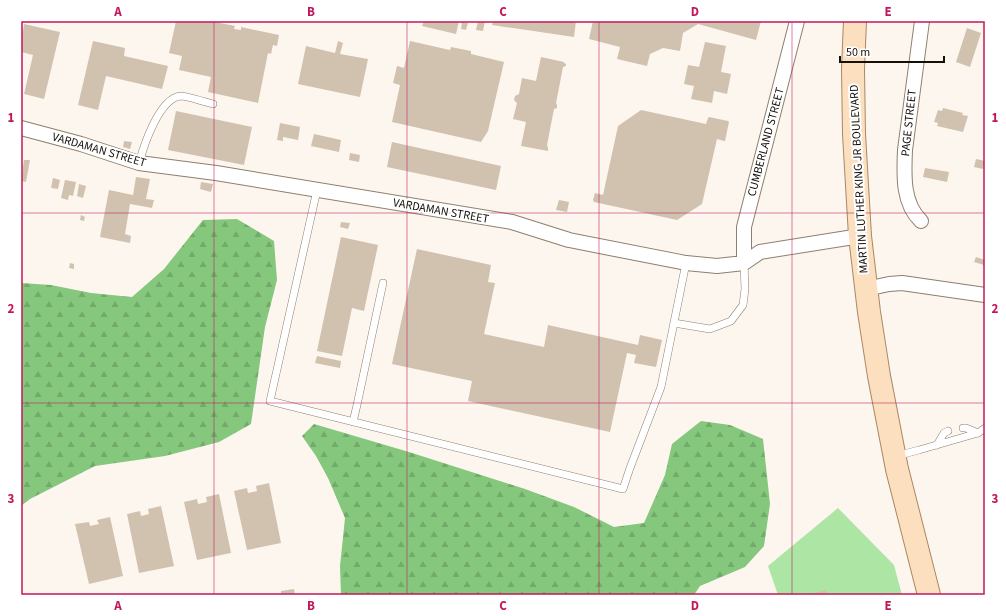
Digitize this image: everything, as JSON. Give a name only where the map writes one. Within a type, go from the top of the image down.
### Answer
[{"type":"main road","name":"MARTIN LUTHER KING JR BOULEVARD","points":[[855,21],[853,69],[854,134],[860,236],[866,290],[879,376],[895,456],[929,595]]},
{"type":"street","name":"CUMBERLAND STREET","points":[[744,263],[744,227],[797,21]]},
{"type":"street","name":"PAGE STREET","points":[[921,221],[914,215],[910,205],[905,185],[904,171],[905,150],[922,21]]},
{"type":"street","name":"VARDAMAN STREET","points":[[21,128],[81,144],[139,163],[216,173],[512,222],[569,240],[686,263],[717,266],[744,263],[760,252],[860,236]]},
{"type":"street","points":[[866,290],[890,284],[902,283],[985,295]]},
{"type":"lane","points":[[139,163],[146,140],[163,107],[174,98],[182,96],[213,104]]},
{"type":"lane","points":[[317,190],[270,401],[623,489],[661,387],[686,263]]},
{"type":"lane","points":[[674,323],[710,329],[731,321],[743,305],[745,289],[744,263]]},
{"type":"lane","points":[[352,422],[357,406],[383,283]]},
{"type":"lane","points":[[963,428],[978,433]]},
{"type":"lane","points":[[895,456],[978,433],[985,428]]},
{"type":"lane","points":[[937,445],[944,433],[948,431]]},
{"type":"green space","points":[[237,219],[274,241],[277,280],[265,327],[251,424],[219,442],[165,456],[95,466],[30,499],[21,506],[21,283],[51,285],[91,293],[132,297],[164,269],[203,220]]},
{"type":"green space","points":[[701,421],[730,425],[763,439],[770,504],[764,546],[745,567],[700,586],[694,595],[341,595],[340,566],[345,518],[328,478],[316,456],[302,436],[314,424],[409,452],[525,489],[574,507],[614,527],[644,523],[665,475],[672,444]]},
{"type":"green space","points":[[838,508],[894,565],[902,595],[778,595],[768,566]]},
{"type":"building","points":[[176,21],[210,21],[235,26],[234,29],[241,30],[241,27],[279,35],[277,46],[273,45],[271,54],[268,53],[258,103],[208,92],[211,77],[179,70],[182,56],[169,53]]},
{"type":"building","points":[[424,21],[459,21],[456,34],[422,26]]},
{"type":"building","points":[[478,21],[485,21],[483,31],[476,30]]},
{"type":"building","points":[[493,21],[576,21],[574,37],[492,25]]},
{"type":"building","points":[[593,21],[761,21],[756,40],[698,24],[683,33],[680,51],[663,48],[650,54],[647,66],[617,59],[620,47],[589,39]]},
{"type":"building","points":[[462,22],[468,23],[466,30],[461,29]]},
{"type":"building","points":[[24,24],[60,32],[44,99],[24,94],[33,55],[21,52],[21,31],[23,31]]},
{"type":"building","points":[[967,28],[981,33],[970,67],[956,62]]},
{"type":"building","points":[[93,41],[125,48],[124,56],[168,66],[162,89],[106,76],[98,110],[78,105]]},
{"type":"building","points":[[338,41],[343,43],[340,54],[368,59],[360,97],[298,84],[306,46],[335,53]]},
{"type":"building","points":[[410,41],[450,50],[451,47],[471,51],[471,54],[504,62],[488,131],[481,142],[392,122],[400,85],[393,83],[397,66],[404,68]]},
{"type":"building","points":[[705,42],[726,46],[721,72],[731,74],[727,94],[714,91],[712,103],[691,99],[694,86],[684,84],[688,65],[699,67]]},
{"type":"building","points":[[541,57],[564,62],[566,64],[566,66],[563,67],[556,103],[557,108],[554,109],[547,145],[548,151],[521,146],[526,122],[513,119],[517,103],[514,100],[515,96],[519,94],[522,78],[536,81]]},
{"type":"building","points":[[943,108],[963,113],[962,115],[968,116],[963,132],[937,126],[938,123],[934,122],[938,110],[942,111]]},
{"type":"building","points":[[641,110],[706,124],[709,117],[729,122],[725,141],[717,139],[702,204],[677,220],[594,202],[593,200],[595,193],[603,195],[618,126]]},
{"type":"building","points":[[176,111],[252,127],[244,165],[168,150]]},
{"type":"building","points":[[280,123],[300,127],[298,140],[283,137],[283,141],[277,140]]},
{"type":"building","points":[[314,134],[341,140],[339,152],[311,146]]},
{"type":"building","points":[[124,141],[132,142],[130,149],[123,147]]},
{"type":"building","points":[[392,142],[501,166],[496,190],[387,167]]},
{"type":"building","points":[[350,153],[360,155],[359,162],[349,160]]},
{"type":"building","points":[[976,159],[985,161],[983,169],[974,167]]},
{"type":"building","points":[[24,160],[30,160],[26,182],[21,181]]},
{"type":"building","points":[[925,168],[949,172],[947,182],[923,177]]},
{"type":"building","points":[[136,177],[150,179],[146,199],[154,200],[152,208],[130,204],[125,234],[131,236],[130,243],[100,237],[109,190],[133,195]]},
{"type":"building","points":[[53,178],[60,180],[58,189],[51,188]]},
{"type":"building","points":[[65,180],[76,182],[73,196],[69,195],[68,200],[61,198]]},
{"type":"building","points":[[201,182],[213,184],[211,192],[200,189]]},
{"type":"building","points":[[79,184],[86,186],[83,198],[77,196]]},
{"type":"building","points":[[559,200],[569,202],[567,212],[556,210]]},
{"type":"building","points":[[81,215],[85,217],[84,221],[80,220]]},
{"type":"building","points":[[341,222],[350,223],[348,229],[340,227]]},
{"type":"building","points":[[341,237],[378,245],[364,311],[352,308],[342,356],[317,351]]},
{"type":"building","points":[[417,249],[491,265],[488,282],[495,283],[484,334],[544,347],[548,325],[638,345],[640,335],[662,340],[656,367],[634,363],[636,355],[627,353],[610,432],[468,401],[472,381],[392,364]]},
{"type":"building","points":[[976,257],[985,260],[984,265],[974,262]]},
{"type":"building","points":[[70,263],[74,264],[74,269],[69,268]]},
{"type":"building","points":[[317,356],[341,361],[340,368],[315,363]]},
{"type":"building","points":[[269,483],[281,543],[247,550],[234,491],[247,488],[248,493],[257,491],[256,486]]},
{"type":"building","points":[[219,494],[231,553],[197,560],[184,502],[197,499],[198,504],[207,502],[206,497]]},
{"type":"building","points":[[161,506],[174,566],[139,573],[127,514],[140,511],[141,516],[149,514],[148,509]]},
{"type":"building","points":[[110,517],[123,576],[89,584],[75,524],[89,522],[90,526],[99,524],[97,520]]},
{"type":"building","points":[[294,589],[295,595],[281,595],[281,591]]},
{"type":"building","points":[[825,590],[829,595],[812,595],[812,594]]}]
